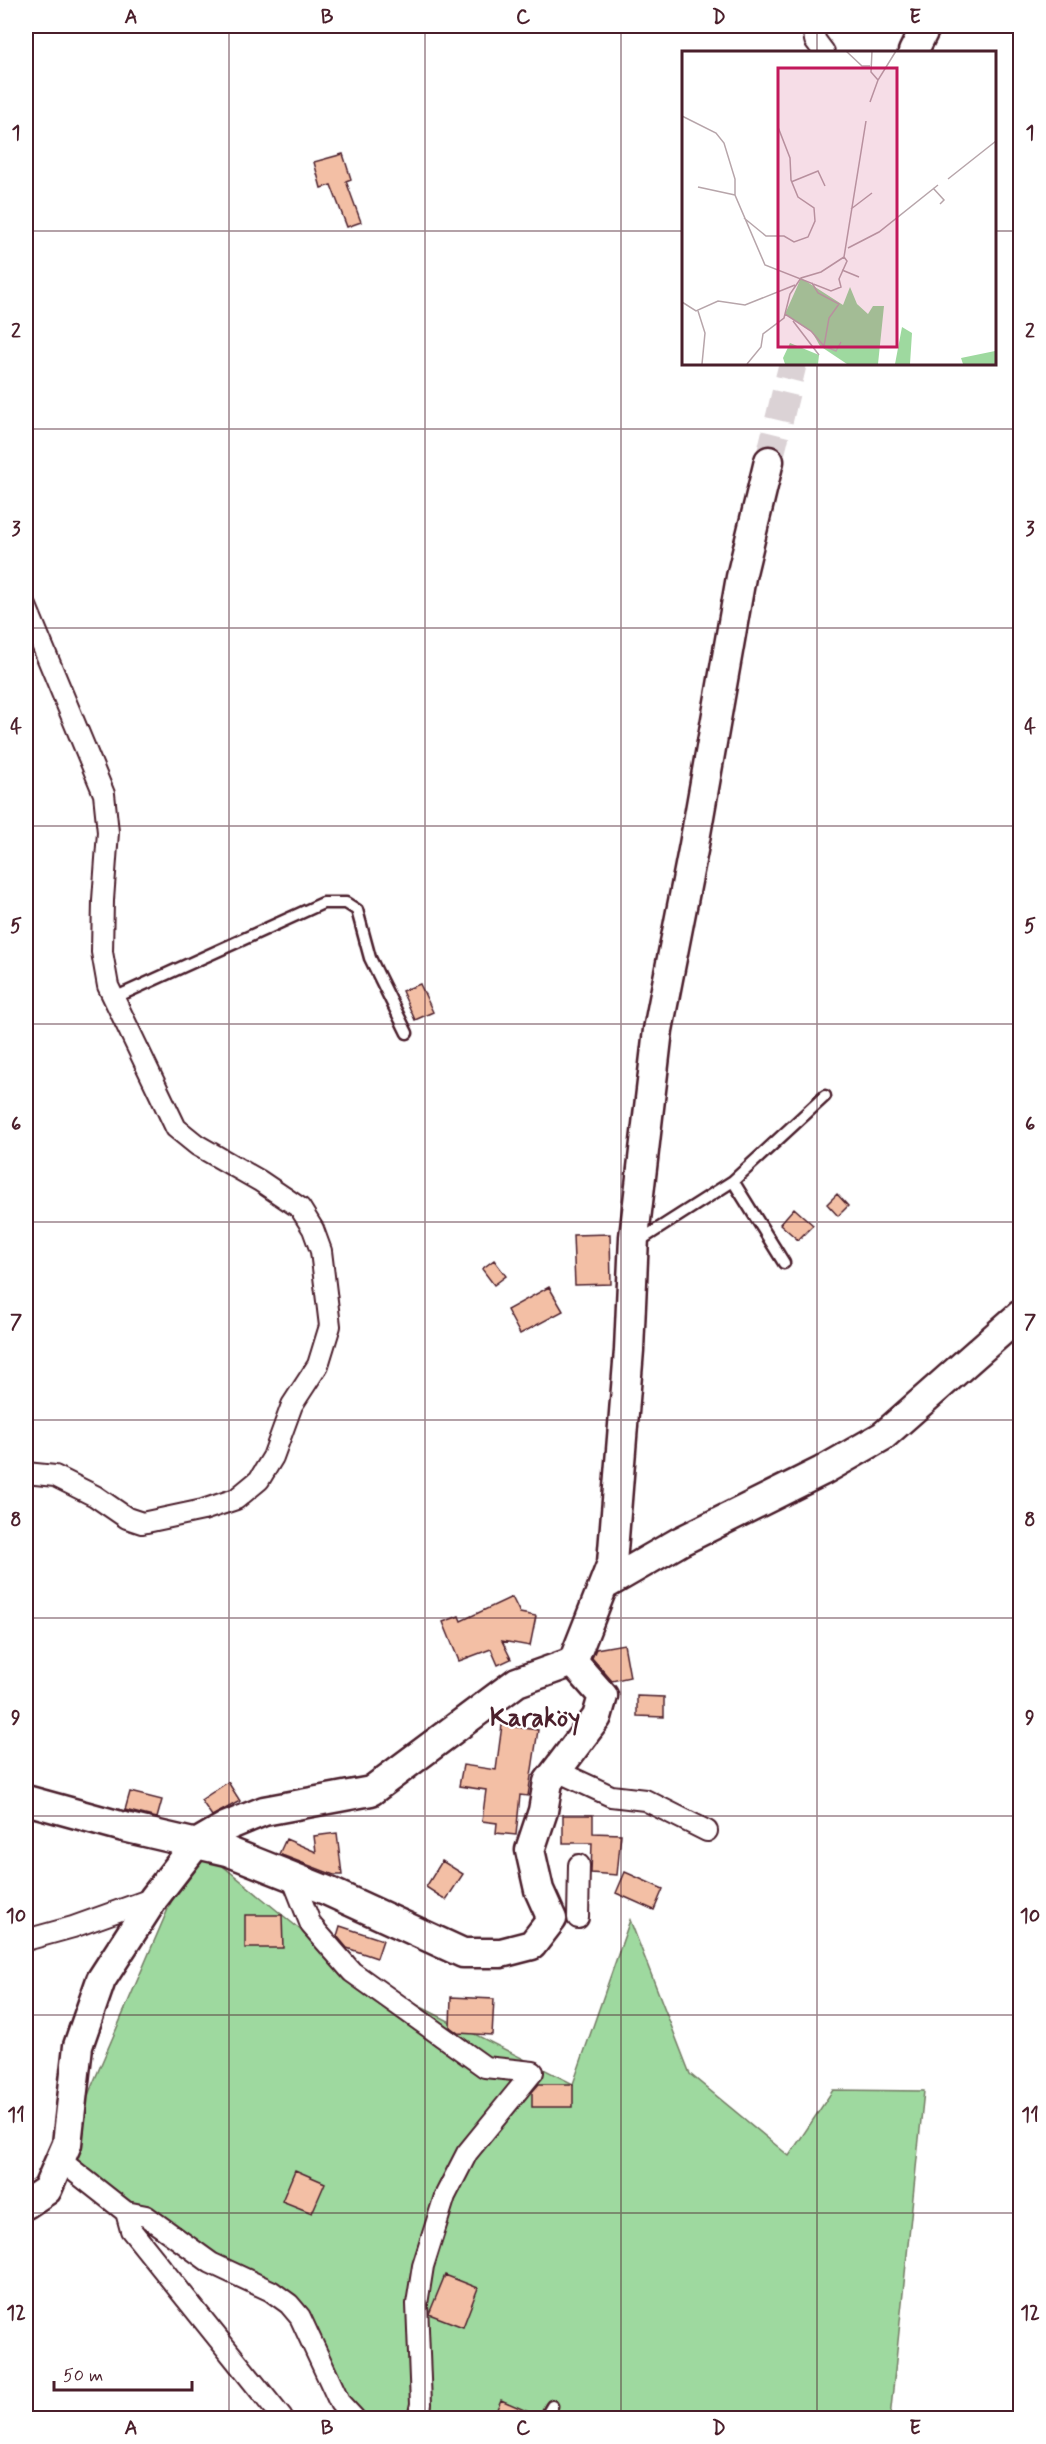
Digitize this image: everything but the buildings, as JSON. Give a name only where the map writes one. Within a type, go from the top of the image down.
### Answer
[{"type":"street","points":[[813,26],[815,40],[823,51]]},
{"type":"street","points":[[914,51],[926,26]]},
{"type":"street","points":[[26,2204],[47,2190],[67,2144],[78,2046],[101,1980],[154,1898],[196,1844],[225,1827],[264,1810],[371,1791],[517,1682],[573,1662],[612,1563],[629,1350],[633,1244],[642,1151],[658,1030],[694,845],[741,577],[769,461]]},
{"type":"street","points":[[26,606],[104,794],[108,832],[102,952],[108,986],[176,1128],[197,1145],[260,1181],[300,1208],[313,1229],[321,1251],[330,1326],[318,1365],[292,1405],[273,1456],[259,1480],[236,1499],[203,1510],[142,1523],[127,1518],[95,1496],[55,1476],[26,1473]]},
{"type":"street","points":[[603,1586],[681,1541],[822,1471],[883,1436],[1020,1316]]},
{"type":"street","points":[[26,1800],[124,1827],[227,1851],[292,1877],[463,1953],[501,1953],[532,1945],[552,1918],[539,1890],[531,1850],[543,1811],[548,1782],[597,1717],[603,1696],[573,1662]]},
{"type":"street","points":[[557,1771],[611,1796],[645,1800],[707,1831]]},
{"type":"street","points":[[578,1918],[579,1864]]},
{"type":"street","points":[[292,1877],[311,1925],[352,1972],[485,2067],[533,2072],[467,2153],[445,2196],[423,2266],[417,2304],[421,2404],[418,2418]]},
{"type":"street","points":[[26,1940],[73,1927],[154,1898]]},
{"type":"street","points":[[60,2160],[126,2212],[146,2216],[211,2263],[271,2291],[289,2304],[300,2317],[339,2403],[354,2418]]},
{"type":"street","points":[[126,2212],[131,2230],[282,2418]]},
{"type":"lane","points":[[114,998],[323,903],[346,903],[357,910],[370,958],[407,1033]]},
{"type":"lane","points":[[633,1244],[733,1181],[825,1096]]},
{"type":"lane","points":[[733,1181],[784,1263]]},
{"type":"lane","points":[[545,2418],[552,2406]]},
{"type":"green space","points":[[196,1844],[352,1972],[573,2084],[630,1920],[690,2074],[789,2156],[833,2090],[924,2091],[890,2418],[359,2418],[300,2317],[60,2160]]},
{"type":"tunnel","points":[[769,461],[793,364]]},
{"type":"district","name":"Karaköy","points":[[535,1717]]}]
